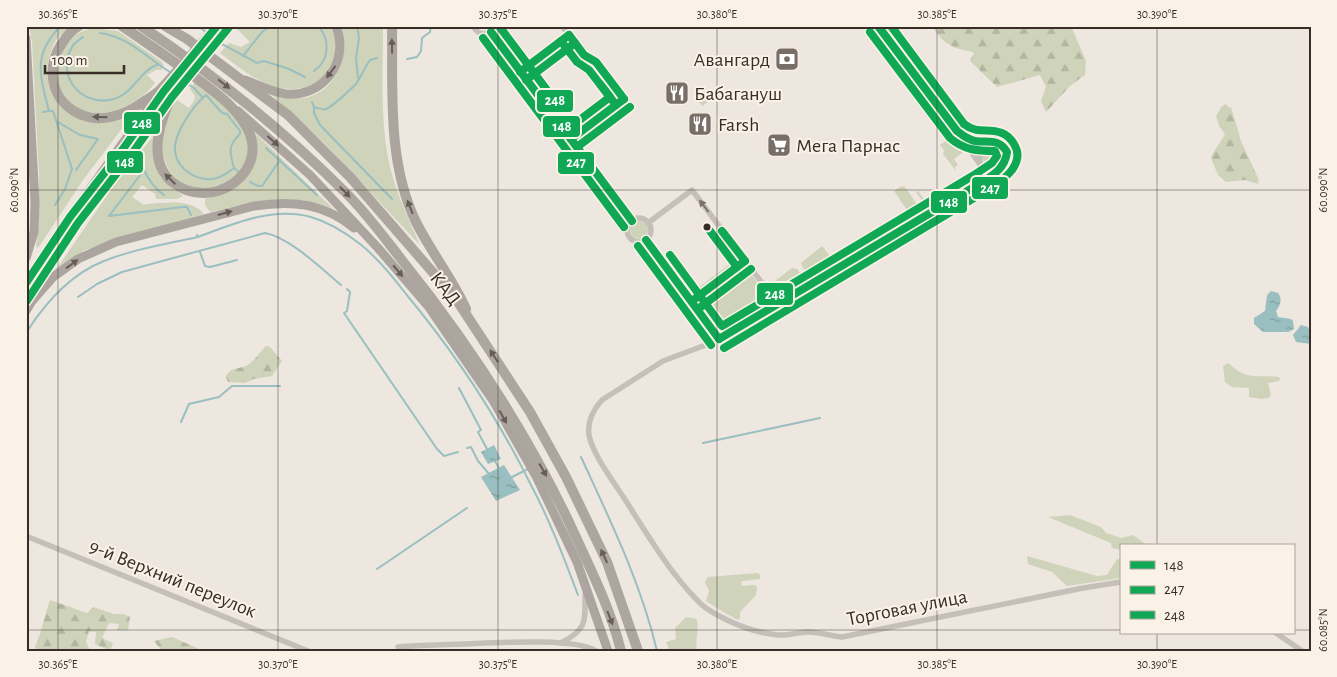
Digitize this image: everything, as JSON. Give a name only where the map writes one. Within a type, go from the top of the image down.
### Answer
[{"type":"highway","points":[[79,26],[69,33],[56,51],[52,64],[54,84],[64,103],[83,116],[108,118],[123,114],[160,90],[225,28]]},
{"type":"highway","points":[[113,26],[146,41]]},
{"type":"highway","points":[[122,26],[146,41],[223,98],[246,126],[251,137],[253,151],[250,164],[242,176],[228,188],[214,193],[200,194],[181,189],[165,175],[157,156],[159,130],[175,93],[225,28]]},
{"type":"highway","name":"КАД","points":[[141,26],[228,88],[276,126],[339,186],[442,310],[504,402],[551,484],[591,569],[621,651]]},
{"type":"highway","name":"КАД","points":[[165,26],[187,39],[288,116],[350,177],[456,298],[530,412],[566,477],[607,562],[638,651]]},
{"type":"highway","points":[[392,26],[394,136],[404,190],[416,222],[460,295],[472,322]]},
{"type":"main road","points":[[174,26],[187,39]]},
{"type":"main road","points":[[236,76],[264,88],[286,94],[307,91],[318,86],[331,75],[339,56],[340,44],[336,26]]},
{"type":"main road","points":[[26,38],[35,202],[34,232],[26,258]]},
{"type":"main road","points":[[26,284],[70,217],[160,90]]},
{"type":"main road","points":[[26,302],[78,223],[131,155],[175,93]]},
{"type":"main road","points":[[223,98],[310,175],[378,248],[428,306],[494,402],[536,476],[577,562],[608,651]]},
{"type":"main road","points":[[26,311],[32,301],[54,277],[78,259],[116,242],[254,206],[277,202],[310,206],[346,221],[378,248]]},
{"type":"street","points":[[473,26],[479,33],[487,34],[495,26]]},
{"type":"street","points":[[562,26],[584,54],[596,62],[624,99],[571,139]]},
{"type":"street","points":[[878,26],[980,164],[991,169],[1003,166]]},
{"type":"street","points":[[491,32],[632,221]]},
{"type":"street","points":[[520,72],[569,35]]},
{"type":"street","points":[[646,240],[719,339],[979,184],[1003,166],[1007,157],[1005,147],[1001,142],[974,141],[967,139],[957,131]]},
{"type":"street","points":[[967,191],[978,178],[981,147],[990,141]]},
{"type":"street","points":[[648,223],[692,190],[778,304]]},
{"type":"street","points":[[642,219],[648,223],[650,234],[646,240],[639,242],[630,238],[627,231],[632,221],[642,219]]},
{"type":"street","points":[[692,301],[745,261]]},
{"type":"street","name":"Торговая улица","points":[[719,339],[664,361],[602,400],[592,415],[589,432],[594,449],[610,476],[680,581],[698,602],[719,616],[742,627],[779,635],[807,632],[842,637],[1120,582]]},
{"type":"street","name":"9-й Верхний переулок","points":[[26,536],[308,651]]},
{"type":"street","points":[[561,643],[574,636],[581,629],[585,618],[586,586]]},
{"type":"street","points":[[1277,634],[1302,651]]},
{"type":"street","points":[[398,647],[561,643],[590,647],[596,651]]},
{"type":"green space","points":[[29,26],[73,26],[55,42],[50,53],[47,73],[52,91],[76,117],[133,114],[83,180],[38,248],[36,246],[39,224],[39,175],[32,41]]},
{"type":"green space","points":[[240,26],[333,26],[337,40],[335,58],[330,69],[314,83],[293,89],[269,85],[250,75],[220,53],[229,43],[241,47],[250,42],[237,29]]},
{"type":"green space","points":[[341,26],[383,26],[382,76],[385,142],[397,191],[420,245],[326,145],[272,95],[304,98],[315,95],[325,89],[338,71],[342,60],[344,37]]},
{"type":"green space","points":[[932,26],[1071,26],[1086,61],[1085,75],[1070,86],[1046,112],[1041,101],[1046,87],[1040,75],[997,87],[970,61],[974,53],[948,44]]},
{"type":"green space","points":[[95,28],[118,31],[162,62],[164,67],[147,75],[155,83],[134,102],[108,112],[94,113],[82,111],[71,103],[58,82],[57,68],[58,59],[69,40],[78,33]]},
{"type":"green space","points":[[564,42],[569,42],[572,45],[568,43],[529,73],[531,76],[529,78],[527,74],[528,69]]},
{"type":"green space","points":[[195,82],[224,104],[238,118],[247,133],[250,150],[245,165],[235,177],[221,185],[206,188],[190,186],[176,178],[166,164],[161,146],[164,124],[177,100],[189,108],[194,101],[195,96],[190,89]]},
{"type":"green space","points":[[704,88],[712,99],[702,106],[694,95]]},
{"type":"green space","points":[[1226,104],[1229,108],[1231,107],[1241,141],[1259,180],[1258,184],[1245,180],[1226,182],[1218,175],[1211,158],[1225,134],[1219,126],[1216,116],[1222,106]]},
{"type":"green space","points":[[254,132],[333,208],[301,200],[286,199],[242,204],[210,212],[205,205],[205,198],[214,197],[232,190],[246,178],[251,170],[256,150]]},
{"type":"green space","points":[[155,134],[153,154],[160,177],[183,196],[177,199],[156,199],[155,194],[142,185],[132,197],[144,205],[185,204],[199,209],[204,214],[85,250],[56,270],[114,185]]},
{"type":"green space","points":[[951,137],[959,140],[963,152],[954,159],[958,165],[955,167],[956,171],[943,154],[944,150],[940,145]]},
{"type":"green space","points":[[989,144],[997,144],[1004,151],[1004,159],[997,166],[989,166],[982,159],[982,151]]},
{"type":"green space","points":[[955,181],[960,186],[959,192],[932,208],[926,206],[916,192],[918,191],[927,203]]},
{"type":"green space","points":[[904,186],[922,211],[920,215],[900,226],[896,223],[909,213],[894,191]]},
{"type":"green space","points":[[639,221],[645,224],[648,230],[645,236],[639,239],[633,236],[630,230],[633,224]]},
{"type":"green space","points":[[890,227],[893,229],[891,233],[858,253],[854,252],[854,249]]},
{"type":"green space","points":[[822,246],[834,261],[834,266],[816,279],[811,279],[801,263]]},
{"type":"green space","points":[[739,257],[738,263],[696,294],[690,294]]},
{"type":"green space","points":[[743,267],[747,268],[767,296],[767,306],[727,331],[720,331],[698,305],[698,301]]},
{"type":"green space","points":[[792,268],[797,269],[805,280],[805,284],[785,297],[778,298],[771,290],[771,284]]},
{"type":"green space","points":[[266,346],[270,347],[282,361],[272,376],[254,379],[245,383],[228,382],[226,377],[229,372],[249,365]]},
{"type":"green space","points":[[1228,363],[1238,371],[1248,375],[1279,377],[1280,379],[1279,381],[1268,383],[1271,395],[1269,398],[1249,397],[1249,388],[1232,387],[1225,382],[1223,366]]},
{"type":"green space","points":[[1070,515],[1101,527],[1106,533],[1121,538],[1133,535],[1145,544],[1120,544],[1120,550],[1112,548],[1111,543],[1048,517]]},
{"type":"green space","points":[[1027,556],[1097,576],[1107,575],[1117,559],[1120,560],[1120,578],[1067,586],[1052,572],[1028,564]]},
{"type":"green space","points":[[758,573],[760,579],[741,582],[742,586],[754,585],[757,587],[756,595],[740,612],[738,620],[706,601],[709,591],[705,582],[708,577]]},
{"type":"green space","points":[[50,600],[87,613],[93,607],[114,614],[123,614],[130,617],[128,630],[117,630],[119,624],[109,623],[102,638],[113,643],[110,651],[95,644],[96,632],[89,631],[86,642],[90,651],[36,651],[35,647]]},
{"type":"green space","points":[[686,617],[697,619],[697,651],[670,651],[666,642],[676,639],[675,628]]},
{"type":"green space","points":[[172,637],[204,651],[162,651],[154,641]]},
{"type":"water","points":[[1271,291],[1278,293],[1281,300],[1276,311],[1278,317],[1291,319],[1294,329],[1288,332],[1263,332],[1254,324],[1254,318],[1265,311],[1267,295]]},
{"type":"water","points":[[1301,325],[1308,327],[1311,333],[1311,344],[1296,342],[1293,335]]},
{"type":"water","points":[[494,445],[501,459],[488,464],[481,452]]},
{"type":"water","points":[[504,465],[520,490],[496,501],[481,477]]},
{"type":"waterway","points":[[55,205],[65,189],[72,169],[53,111],[49,111],[41,76],[41,66],[46,46],[61,26]]},
{"type":"waterway","points":[[198,26],[206,32]]},
{"type":"waterway","points":[[243,56],[262,32],[271,26]]},
{"type":"waterway","points":[[314,71],[323,62],[326,50],[325,38],[318,26]]},
{"type":"waterway","points":[[357,26],[359,38],[356,58],[358,78]]},
{"type":"waterway","points":[[407,59],[417,57],[421,51],[422,38],[430,32],[431,26]]},
{"type":"waterway","points":[[100,33],[129,43],[170,72]]},
{"type":"waterway","points":[[83,37],[72,47],[67,67],[73,86],[88,98],[98,100],[117,98],[130,89],[145,72],[157,65]]},
{"type":"waterway","points":[[220,43],[257,63],[264,61],[289,69],[305,77]]},
{"type":"waterway","points":[[312,102],[314,107],[329,108],[356,84],[370,60],[377,58]]},
{"type":"waterway","points":[[186,83],[194,88],[203,98]]},
{"type":"waterway","points":[[234,168],[231,158],[231,146],[240,134],[240,131],[227,114],[222,113],[206,95],[190,113],[177,137],[175,145],[177,159],[185,170],[204,179],[217,178],[234,168],[240,173]]},
{"type":"waterway","points":[[314,107],[314,113],[320,125],[392,199]]},
{"type":"waterway","points":[[43,112],[49,111]]},
{"type":"waterway","points":[[56,121],[80,135],[98,139],[76,170]]},
{"type":"waterway","points":[[266,148],[317,195]]},
{"type":"waterway","points":[[250,182],[262,186],[280,160]]},
{"type":"waterway","points":[[109,216],[144,170],[152,184],[164,195]]},
{"type":"waterway","points":[[109,216],[183,207],[187,207],[191,215]]},
{"type":"waterway","points":[[197,235],[198,237],[253,218],[268,215],[297,214],[317,219],[343,232],[373,255],[442,339],[490,411],[539,500],[578,595]]},
{"type":"waterway","points":[[78,297],[97,284],[122,272],[265,233],[295,247],[341,285]]},
{"type":"waterway","points":[[26,333],[50,300],[70,282],[92,267],[127,253],[198,237]]},
{"type":"waterway","points":[[200,252],[205,266],[210,267],[237,260]]},
{"type":"waterway","points":[[347,289],[350,292],[347,311],[344,313],[437,449],[444,456],[458,452]]},
{"type":"waterway","points":[[181,422],[189,404],[219,397],[232,386],[280,386]]},
{"type":"waterway","points":[[459,388],[481,430],[478,432],[487,449]]},
{"type":"waterway","points":[[703,443],[820,418]]},
{"type":"waterway","points":[[467,448],[471,447],[478,461],[490,475]]},
{"type":"waterway","points":[[581,457],[634,576],[657,651]]},
{"type":"waterway","points":[[495,461],[500,470]]},
{"type":"waterway","points":[[510,478],[528,469]]},
{"type":"waterway","points":[[377,569],[467,508]]},
{"type":"transit line","name":"248","points":[[26,283],[70,217],[123,149],[164,91],[217,26]]},
{"type":"transit line","name":"148","points":[[26,302],[78,223],[131,155],[172,97],[230,26]]},
{"type":"transit line","name":"248","points":[[499,26],[573,125],[610,97],[600,84]]},
{"type":"transit line","name":"148","points":[[719,339],[984,181],[993,175],[1004,163],[1007,152],[1000,145],[993,142],[972,140],[957,131],[878,26]]},
{"type":"transit line","name":"247","points":[[724,348],[990,188],[1004,178],[1014,166],[1017,152],[1010,139],[997,131],[978,130],[964,124],[891,26]]},
{"type":"transit line","name":"148","points":[[491,32],[632,221]]},
{"type":"transit line","name":"248","points":[[670,255],[722,326],[992,163],[997,156],[995,151],[971,149],[960,145],[950,138],[870,32]]},
{"type":"transit line","name":"148","points":[[569,35],[584,55],[596,62],[624,99]]},
{"type":"transit line","name":"148","points":[[520,72],[569,35]]},
{"type":"transit line","name":"247","points":[[483,38],[624,227]]},
{"type":"transit line","name":"247","points":[[561,41],[577,62],[589,70],[616,105]]},
{"type":"transit line","name":"247","points":[[526,80],[575,43]]},
{"type":"transit line","name":"148","points":[[571,139],[624,99]]},
{"type":"transit line","name":"247","points":[[577,147],[630,107]]},
{"type":"transit line","name":"247","points":[[707,227],[737,267]]},
{"type":"transit line","name":"148","points":[[722,231],[745,261]]},
{"type":"transit line","name":"148","points":[[646,240],[719,339]]},
{"type":"transit line","name":"247","points":[[638,246],[711,345]]},
{"type":"transit line","name":"148","points":[[692,301],[745,261]]},
{"type":"transit line","name":"247","points":[[698,309],[751,269]]},
{"type":"place","name":"Авангард","points":[[787,59]]},
{"type":"place","name":"Бабагануш","points":[[677,93]]},
{"type":"place","name":"Farsh","points":[[700,124]]},
{"type":"place","name":"Мега Парнас","points":[[779,145]]}]
